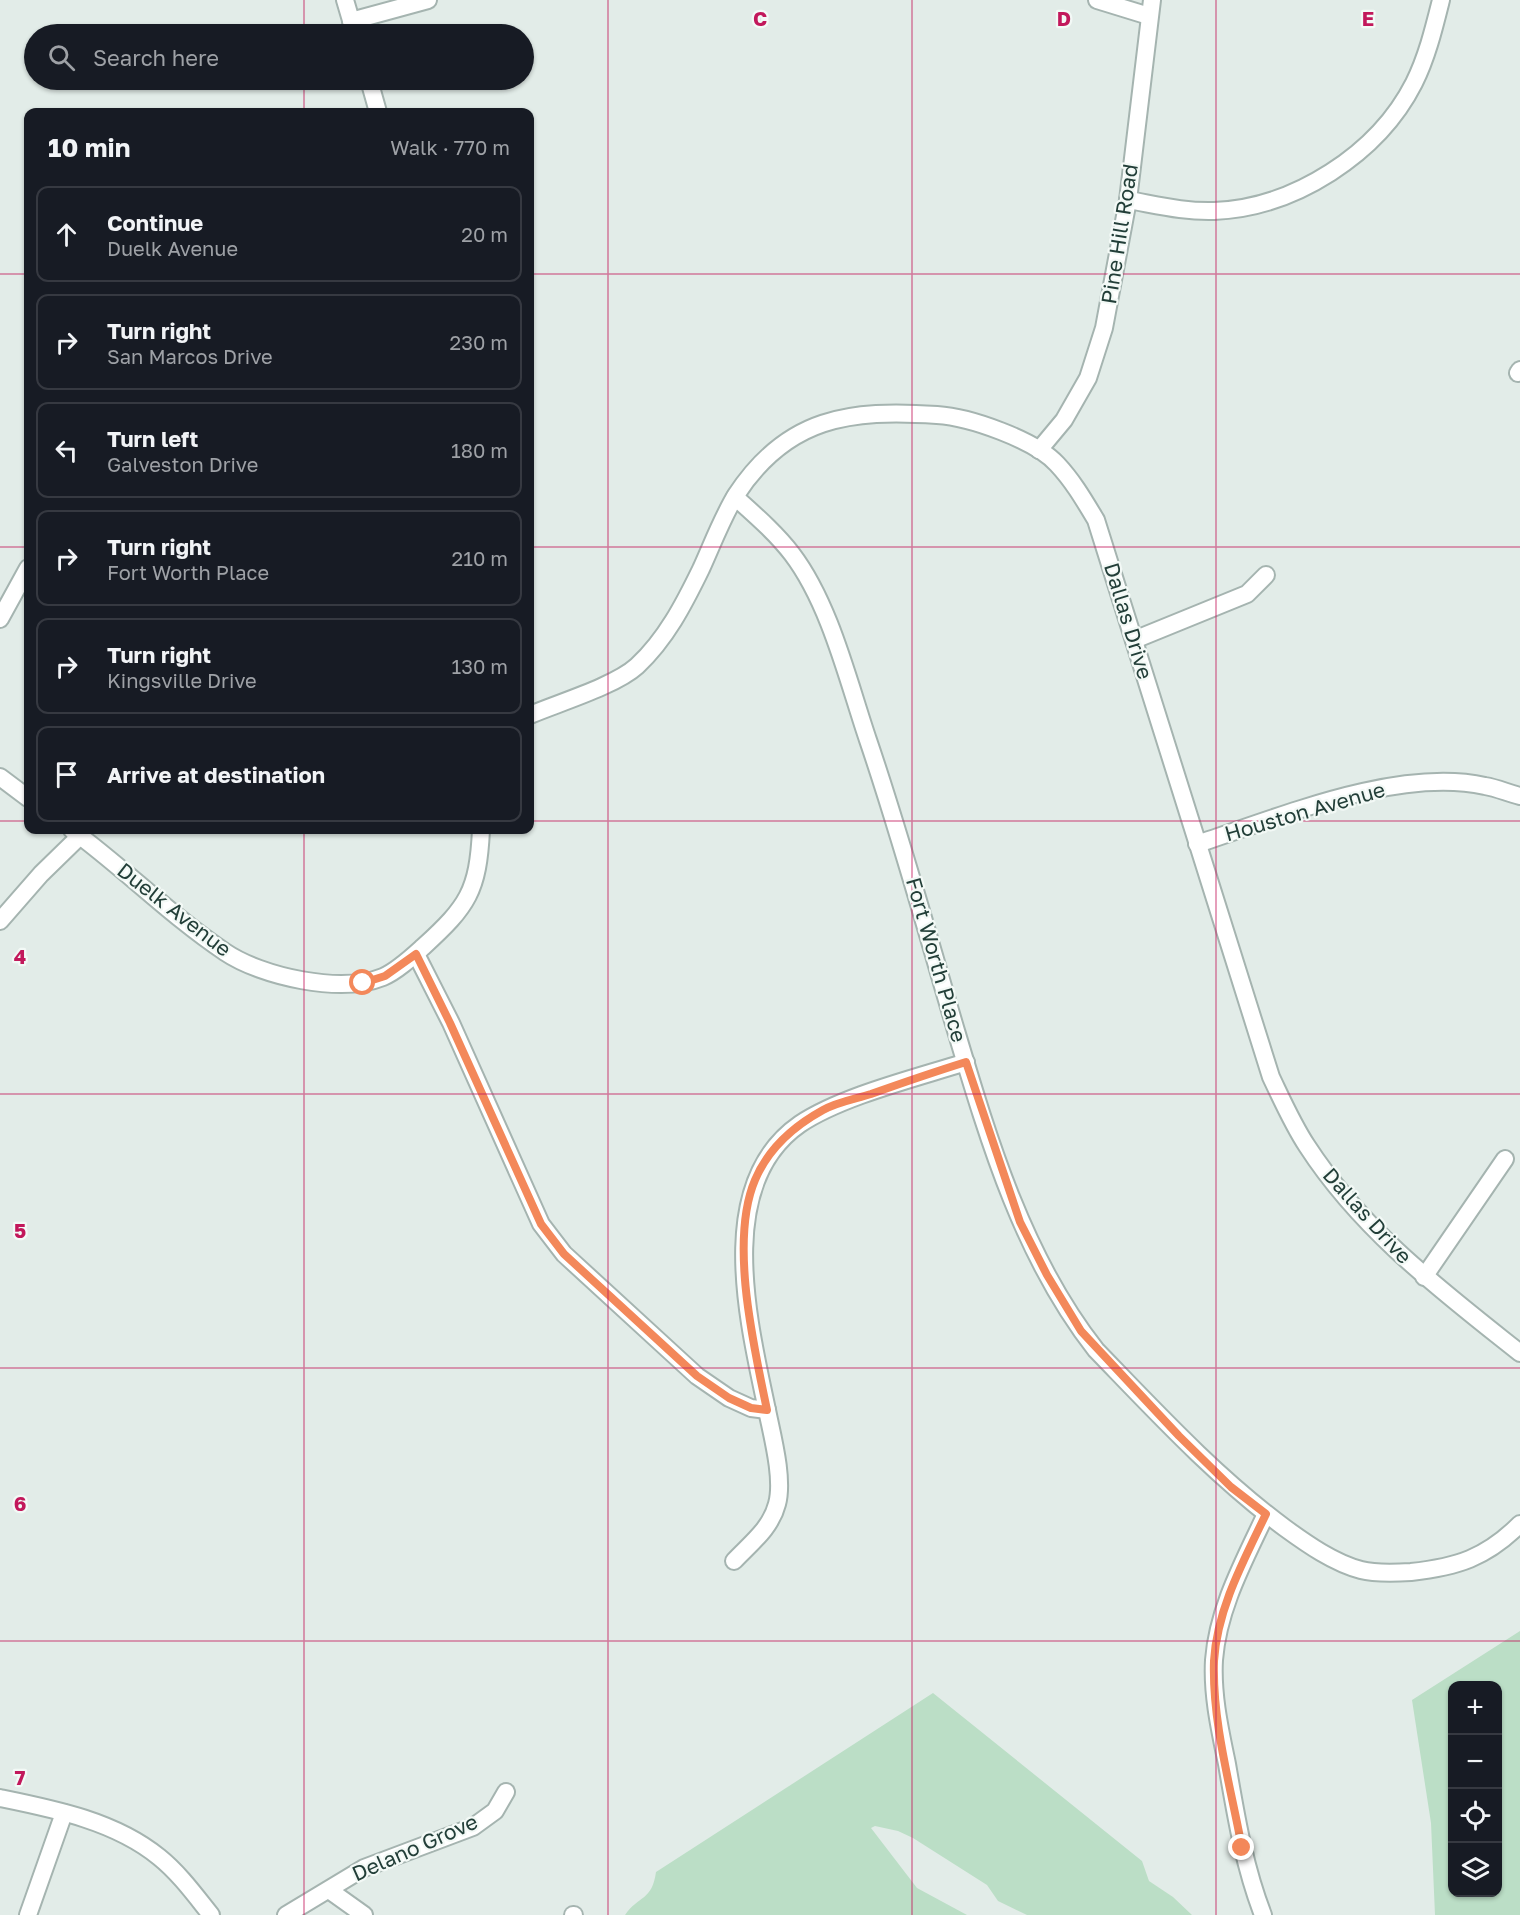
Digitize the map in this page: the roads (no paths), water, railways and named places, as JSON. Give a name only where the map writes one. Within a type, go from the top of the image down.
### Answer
[{"type":"street","points":[[345,0],[352,24]]},
{"type":"street","points":[[364,24],[428,0]]},
{"type":"street","points":[[1098,0],[1151,8]]},
{"type":"street","points":[[1128,200],[1186,211],[1241,208],[1273,200],[1304,186],[1354,156],[1380,133],[1414,84],[1428,47],[1441,0]]},
{"type":"street","name":"Pine Hill Road","points":[[1039,450],[1064,420],[1088,378],[1104,328],[1128,200],[1151,8]]},
{"type":"street","points":[[372,90],[377,108]]},
{"type":"street","name":"Dallas Drive","points":[[534,713],[617,679],[643,659],[659,642],[682,609],[735,497],[757,466],[776,448],[803,431],[829,421],[866,414],[895,412],[952,416],[1007,434],[1039,450],[1056,462],[1077,488],[1096,520],[1271,1077],[1306,1145],[1349,1202],[1424,1277],[1520,1353]]},
{"type":"street","name":"Fort Worth Place","points":[[735,497],[791,553],[809,580],[827,624],[899,831],[966,1062],[1020,1222],[1047,1275],[1081,1331],[1179,1436],[1231,1487],[1312,1548],[1360,1570],[1396,1573],[1448,1568],[1470,1561],[1504,1540],[1520,1524]]},
{"type":"street","points":[[0,619],[24,575]]},
{"type":"street","points":[[1134,640],[1247,594],[1266,575]]},
{"type":"street","points":[[0,777],[24,795]]},
{"type":"street","name":"Houston Avenue","points":[[1197,844],[1343,797],[1401,786],[1441,783],[1484,786],[1520,796]]},
{"type":"street","points":[[0,921],[75,834]]},
{"type":"street","name":"Duelk Avenue","points":[[77,834],[226,954],[280,976],[327,985],[363,983],[385,976],[416,954],[449,923],[468,899],[479,869],[481,834]]},
{"type":"street","points":[[416,954],[450,1023],[541,1224],[564,1254],[697,1376],[729,1398],[751,1408],[767,1410]]},
{"type":"street","points":[[734,1561],[771,1523],[778,1501],[775,1451],[748,1318],[745,1272],[746,1215],[755,1181],[776,1146],[800,1124],[826,1108],[966,1062]]},
{"type":"street","points":[[1424,1277],[1505,1159]]},
{"type":"street","points":[[1263,1915],[1249,1879],[1242,1848],[1215,1702],[1214,1659],[1231,1588],[1266,1514]]},
{"type":"street","name":"Delano Grove","points":[[286,1915],[364,1868],[473,1827],[495,1811],[506,1792]]},
{"type":"street","points":[[0,1798],[64,1813],[138,1841],[160,1858],[184,1882],[211,1915]]},
{"type":"street","points":[[28,1915],[64,1813]]},
{"type":"street","points":[[329,1890],[364,1915]]}]
